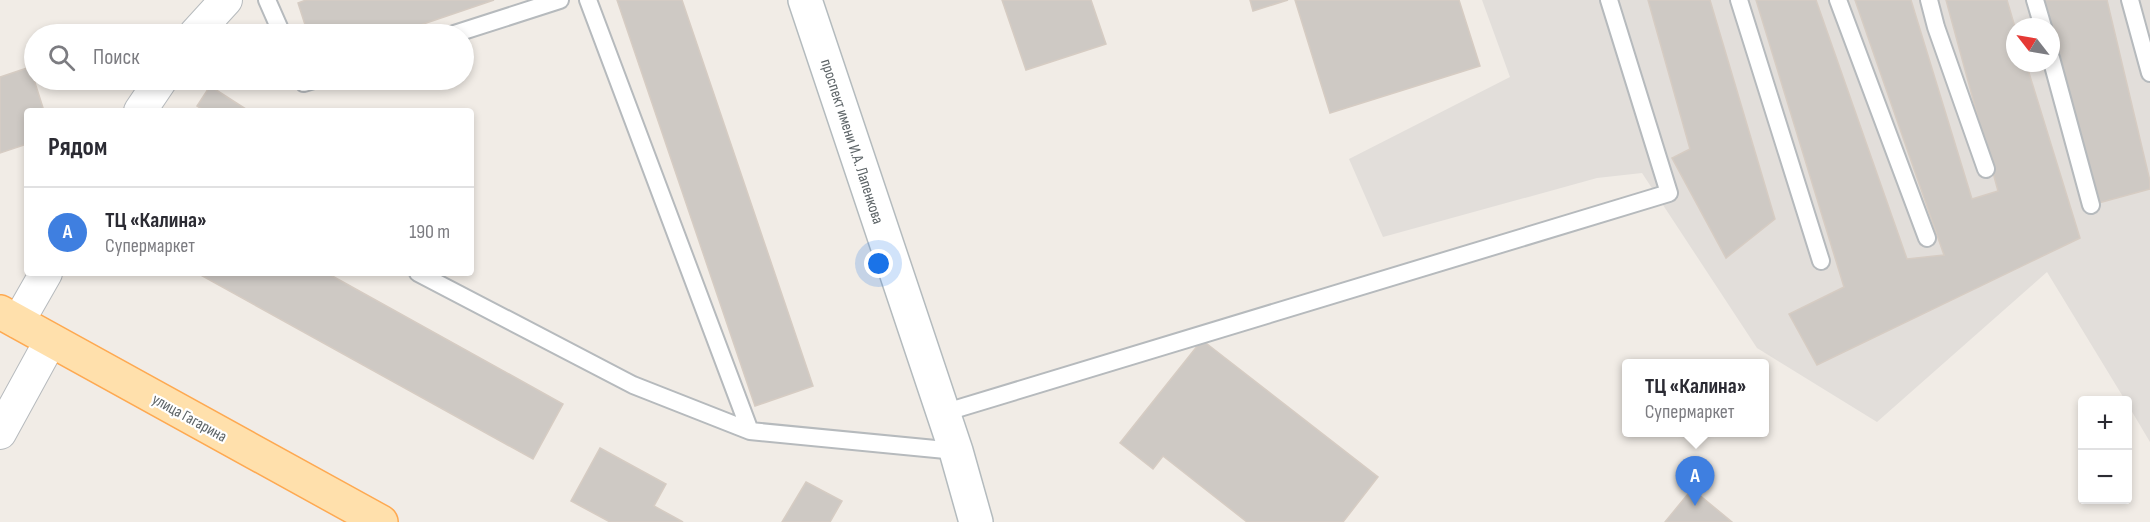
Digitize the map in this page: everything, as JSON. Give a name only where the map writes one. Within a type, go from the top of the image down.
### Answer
[{"type":"main road","name":"проспект имени И.А. Лапенкова","points":[[806,0],[956,451],[976,522]]},
{"type":"main road","name":"улица Гагарина","points":[[9,317],[381,522]]},
{"type":"street","points":[[204,24],[226,0]]},
{"type":"street","points":[[142,108],[154,90]]},
{"type":"street","points":[[9,317],[43,276]]},
{"type":"street","points":[[0,432],[51,340]]},
{"type":"lane","points":[[267,0],[278,24]]},
{"type":"lane","points":[[474,28],[560,0]]},
{"type":"lane","points":[[588,0],[750,431]]},
{"type":"lane","points":[[943,413],[1669,193],[1609,0]]},
{"type":"lane","points":[[1739,0],[1821,261]]},
{"type":"lane","points":[[1838,0],[1927,238]]},
{"type":"lane","points":[[1929,0],[1936,27],[1986,169]]},
{"type":"lane","points":[[2035,0],[2040,18]]},
{"type":"lane","points":[[2130,0],[2150,73]]},
{"type":"lane","points":[[2055,72],[2091,205]]},
{"type":"lane","points":[[424,276],[633,385],[750,431],[956,451]]},
{"type":"shaded area","points":[[1482,0],[2150,0],[2150,442],[2132,412],[2132,396],[2123,396],[2047,272],[1877,422],[1757,348],[1642,173],[1597,178],[1383,237],[1349,159],[1510,77]]},
{"type":"building","points":[[306,0],[494,0],[423,24],[305,24],[298,3]]},
{"type":"building","points":[[617,0],[682,0],[813,386],[755,406]]},
{"type":"building","points":[[1002,0],[1091,0],[1106,44],[1026,70]]},
{"type":"building","points":[[1250,0],[1288,0],[1253,11]]},
{"type":"building","points":[[1295,0],[1459,0],[1480,66],[1330,113]]},
{"type":"building","points":[[1648,0],[1710,0],[1775,219],[1726,258],[1672,158],[1690,149]]},
{"type":"building","points":[[1756,0],[1816,0],[1907,259],[1944,255],[1855,0],[1911,0],[1972,199],[1998,191],[1946,0],[2007,0],[2012,18],[2006,18],[2006,72],[2029,72],[2080,238],[1817,365],[1789,314],[1844,287]]},
{"type":"building","points":[[2044,0],[2107,0],[2150,189],[2091,205],[2060,70],[2060,18],[2048,18]]},
{"type":"building","points":[[24,69],[24,90],[37,90],[43,108],[24,108],[24,145],[0,153],[0,77]]},
{"type":"building","points":[[207,90],[216,90],[244,108],[200,108],[197,106]]},
{"type":"building","points":[[202,276],[332,276],[563,404],[533,459]]},
{"type":"building","points":[[1202,340],[1378,477],[1343,522],[1247,522],[1163,456],[1153,469],[1120,443]]},
{"type":"building","points":[[600,448],[666,484],[654,506],[683,522],[610,522],[571,501]]},
{"type":"building","points":[[806,482],[842,501],[830,522],[782,522]]},
{"type":"building","points":[[1692,489],[1732,522],[1665,522]]},
{"type":"place","name":"ТЦ «Калина»","points":[[1695,506]]}]
